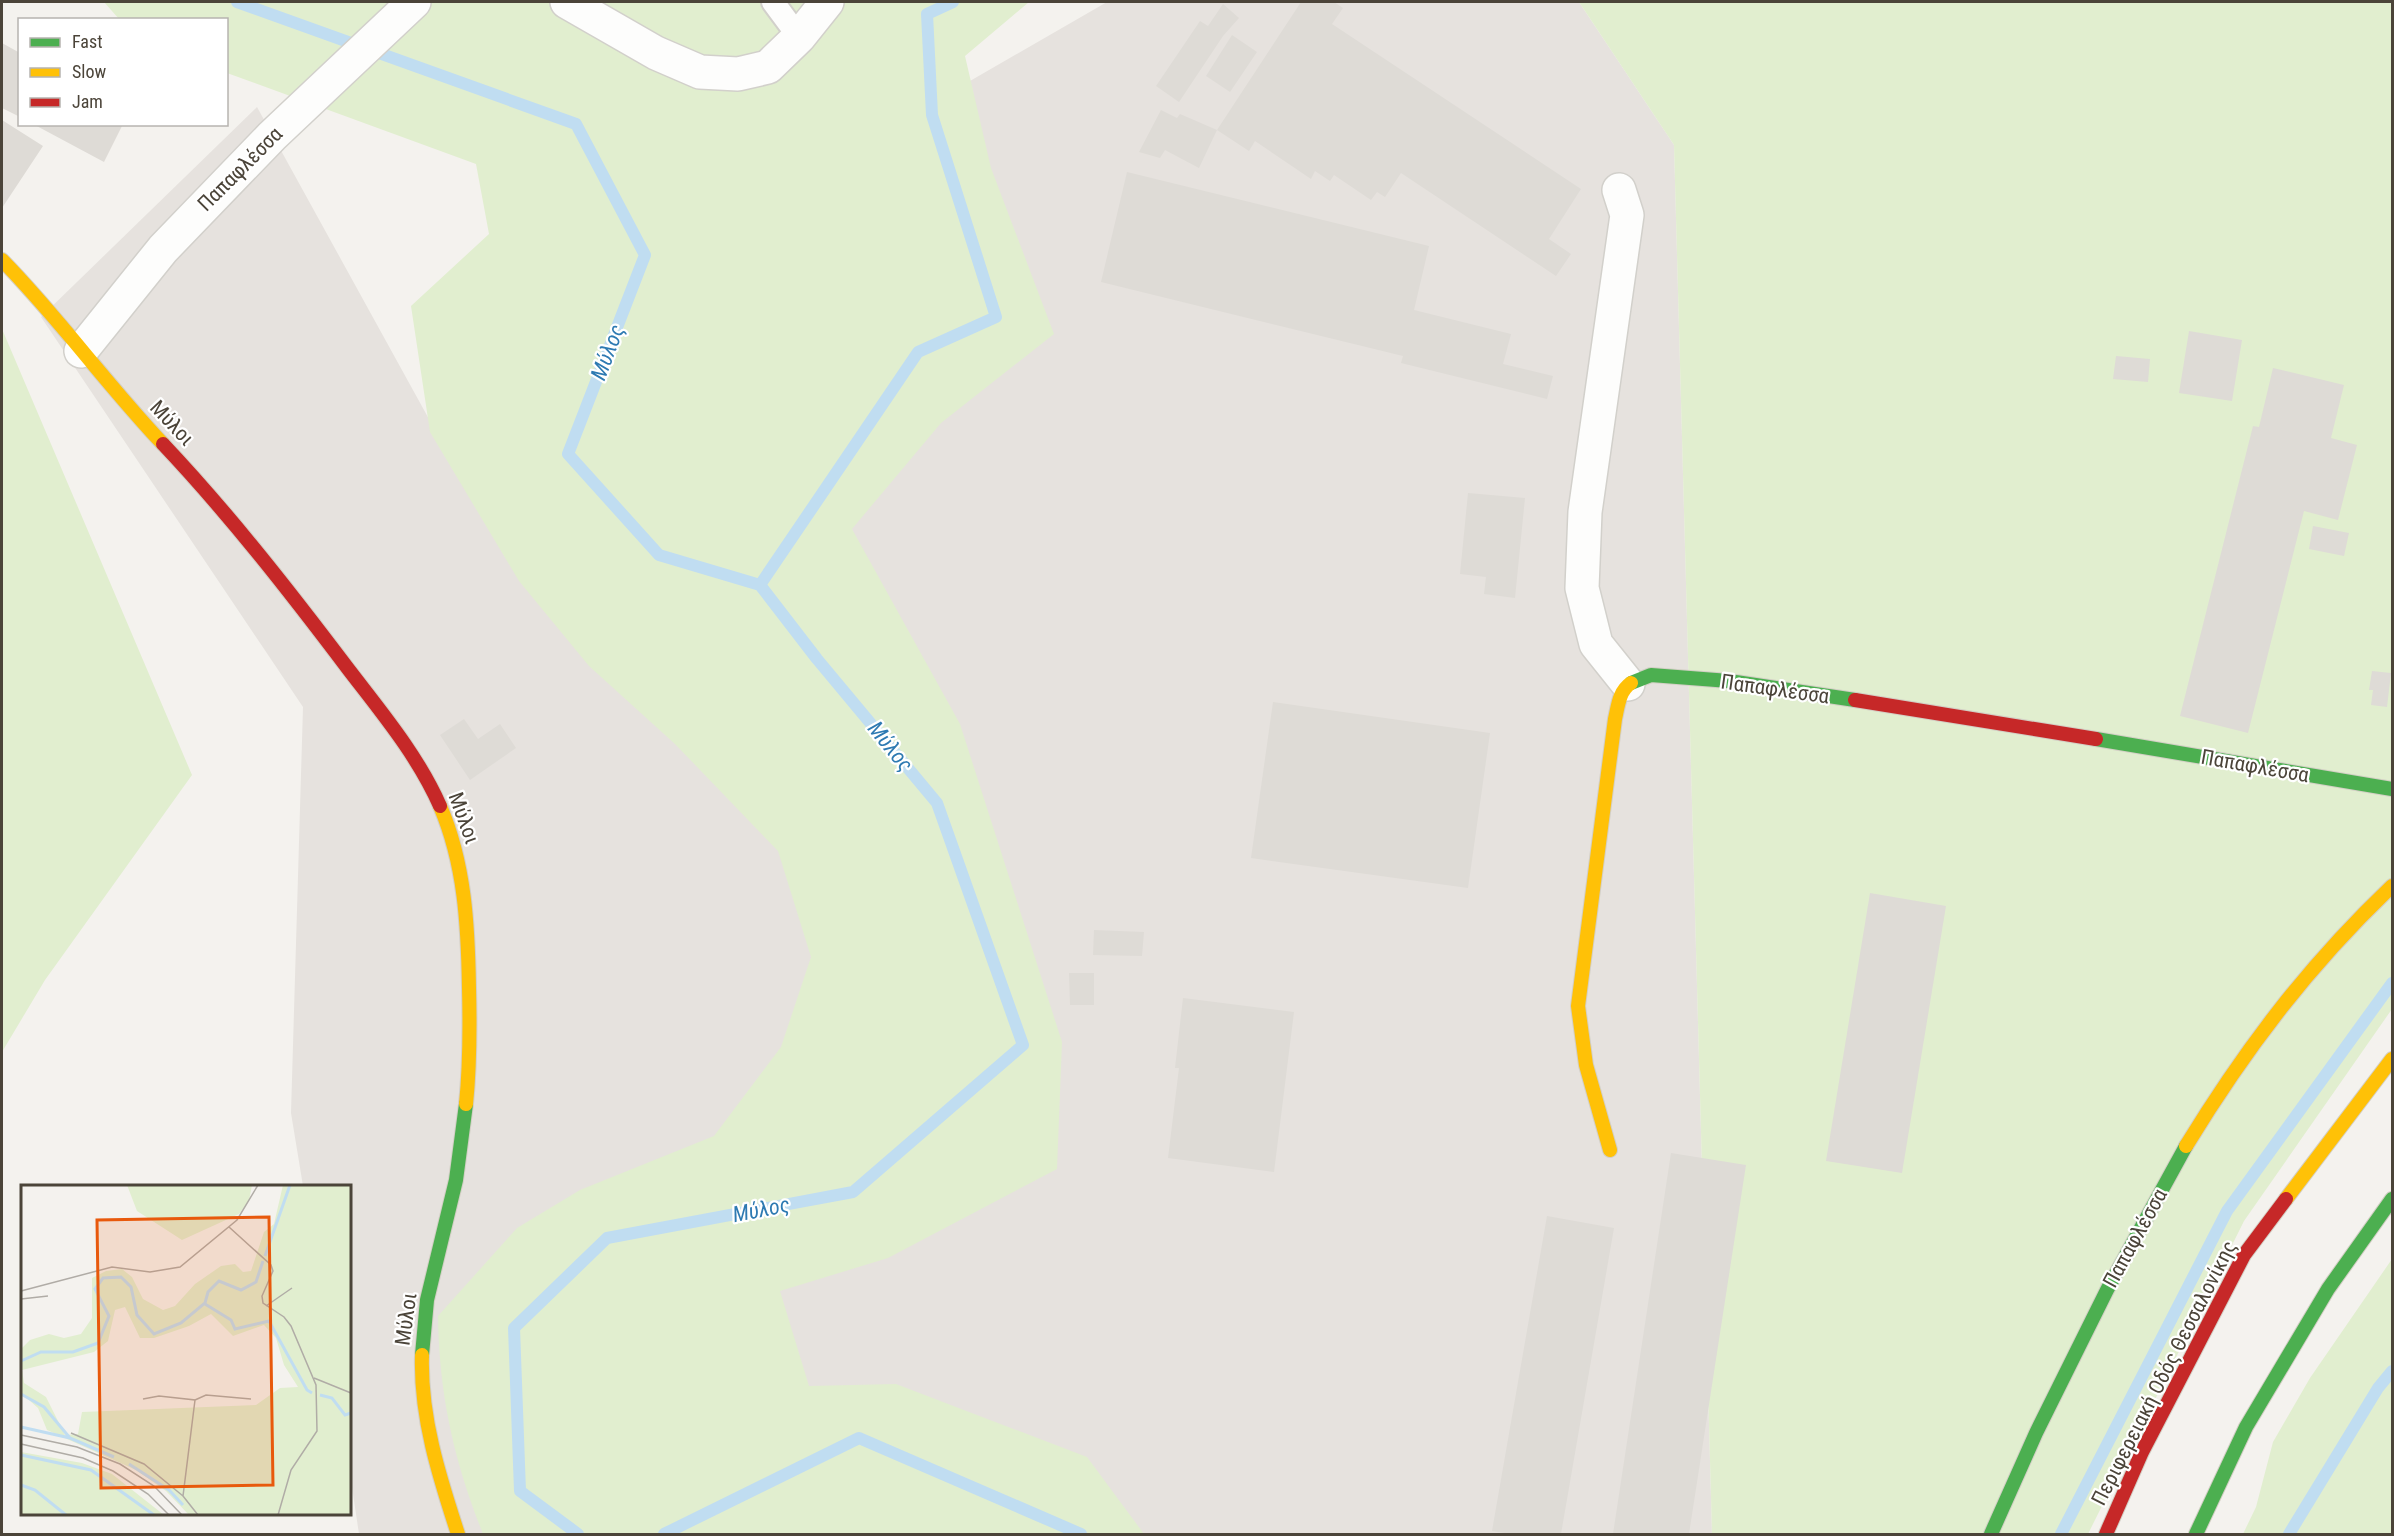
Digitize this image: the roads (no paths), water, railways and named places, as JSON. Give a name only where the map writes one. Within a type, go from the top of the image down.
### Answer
[{"type":"main road","name":"Μύλοι","points":[[2,260],[22,280],[130,410],[211,497],[318,628],[414,760],[436,798],[447,826],[463,891],[467,928],[469,1067],[461,1154],[426,1308],[422,1334],[422,1359],[424,1411],[428,1433],[458,1534]]},
{"type":"main road","name":"Παπαφλέσσα","points":[[1628,684],[1651,675],[1729,681],[1974,719],[2392,789]]},
{"type":"main road","points":[[1610,1150],[1586,1065],[1578,1006],[1615,719],[1619,698],[1628,684]]},
{"type":"main road","name":"Παπαφλέσσα","points":[[1991,1534],[2056,1390],[2120,1261],[2191,1139],[2230,1077],[2284,1001],[2392,886]]},
{"type":"main road","name":"Περιφερειακή Οδός Θεσσαλονίκης","points":[[2106,1534],[2142,1452],[2244,1255],[2392,1059]]},
{"type":"main road","points":[[2196,1534],[2246,1427],[2328,1289],[2392,1199]]},
{"type":"street","points":[[567,2],[656,52],[700,72],[738,74],[768,67],[799,37],[827,2]]},
{"type":"street","name":"Παπαφλέσσα","points":[[81,351],[162,249],[272,136],[409,6]]},
{"type":"street","points":[[1619,190],[1627,215],[1585,512],[1582,588],[1596,644],[1628,684]]},
{"type":"lane","points":[[773,2],[799,37]]},
{"type":"waterway","name":"Μύλος","points":[[237,2],[576,124],[645,255],[568,454],[659,555],[760,585],[817,659],[937,803],[1023,1045],[853,1192],[607,1238],[514,1328],[520,1491],[578,1534]]},
{"type":"waterway","points":[[760,585],[918,352],[996,317],[932,115],[927,14],[953,2]]},
{"type":"waterway","points":[[2061,1534],[2227,1211],[2392,983]]},
{"type":"waterway","points":[[2289,1534],[2378,1388],[2392,1371]]},
{"type":"waterway","name":"Μύλος","points":[[664,1534],[859,1438],[1081,1534]]}]
